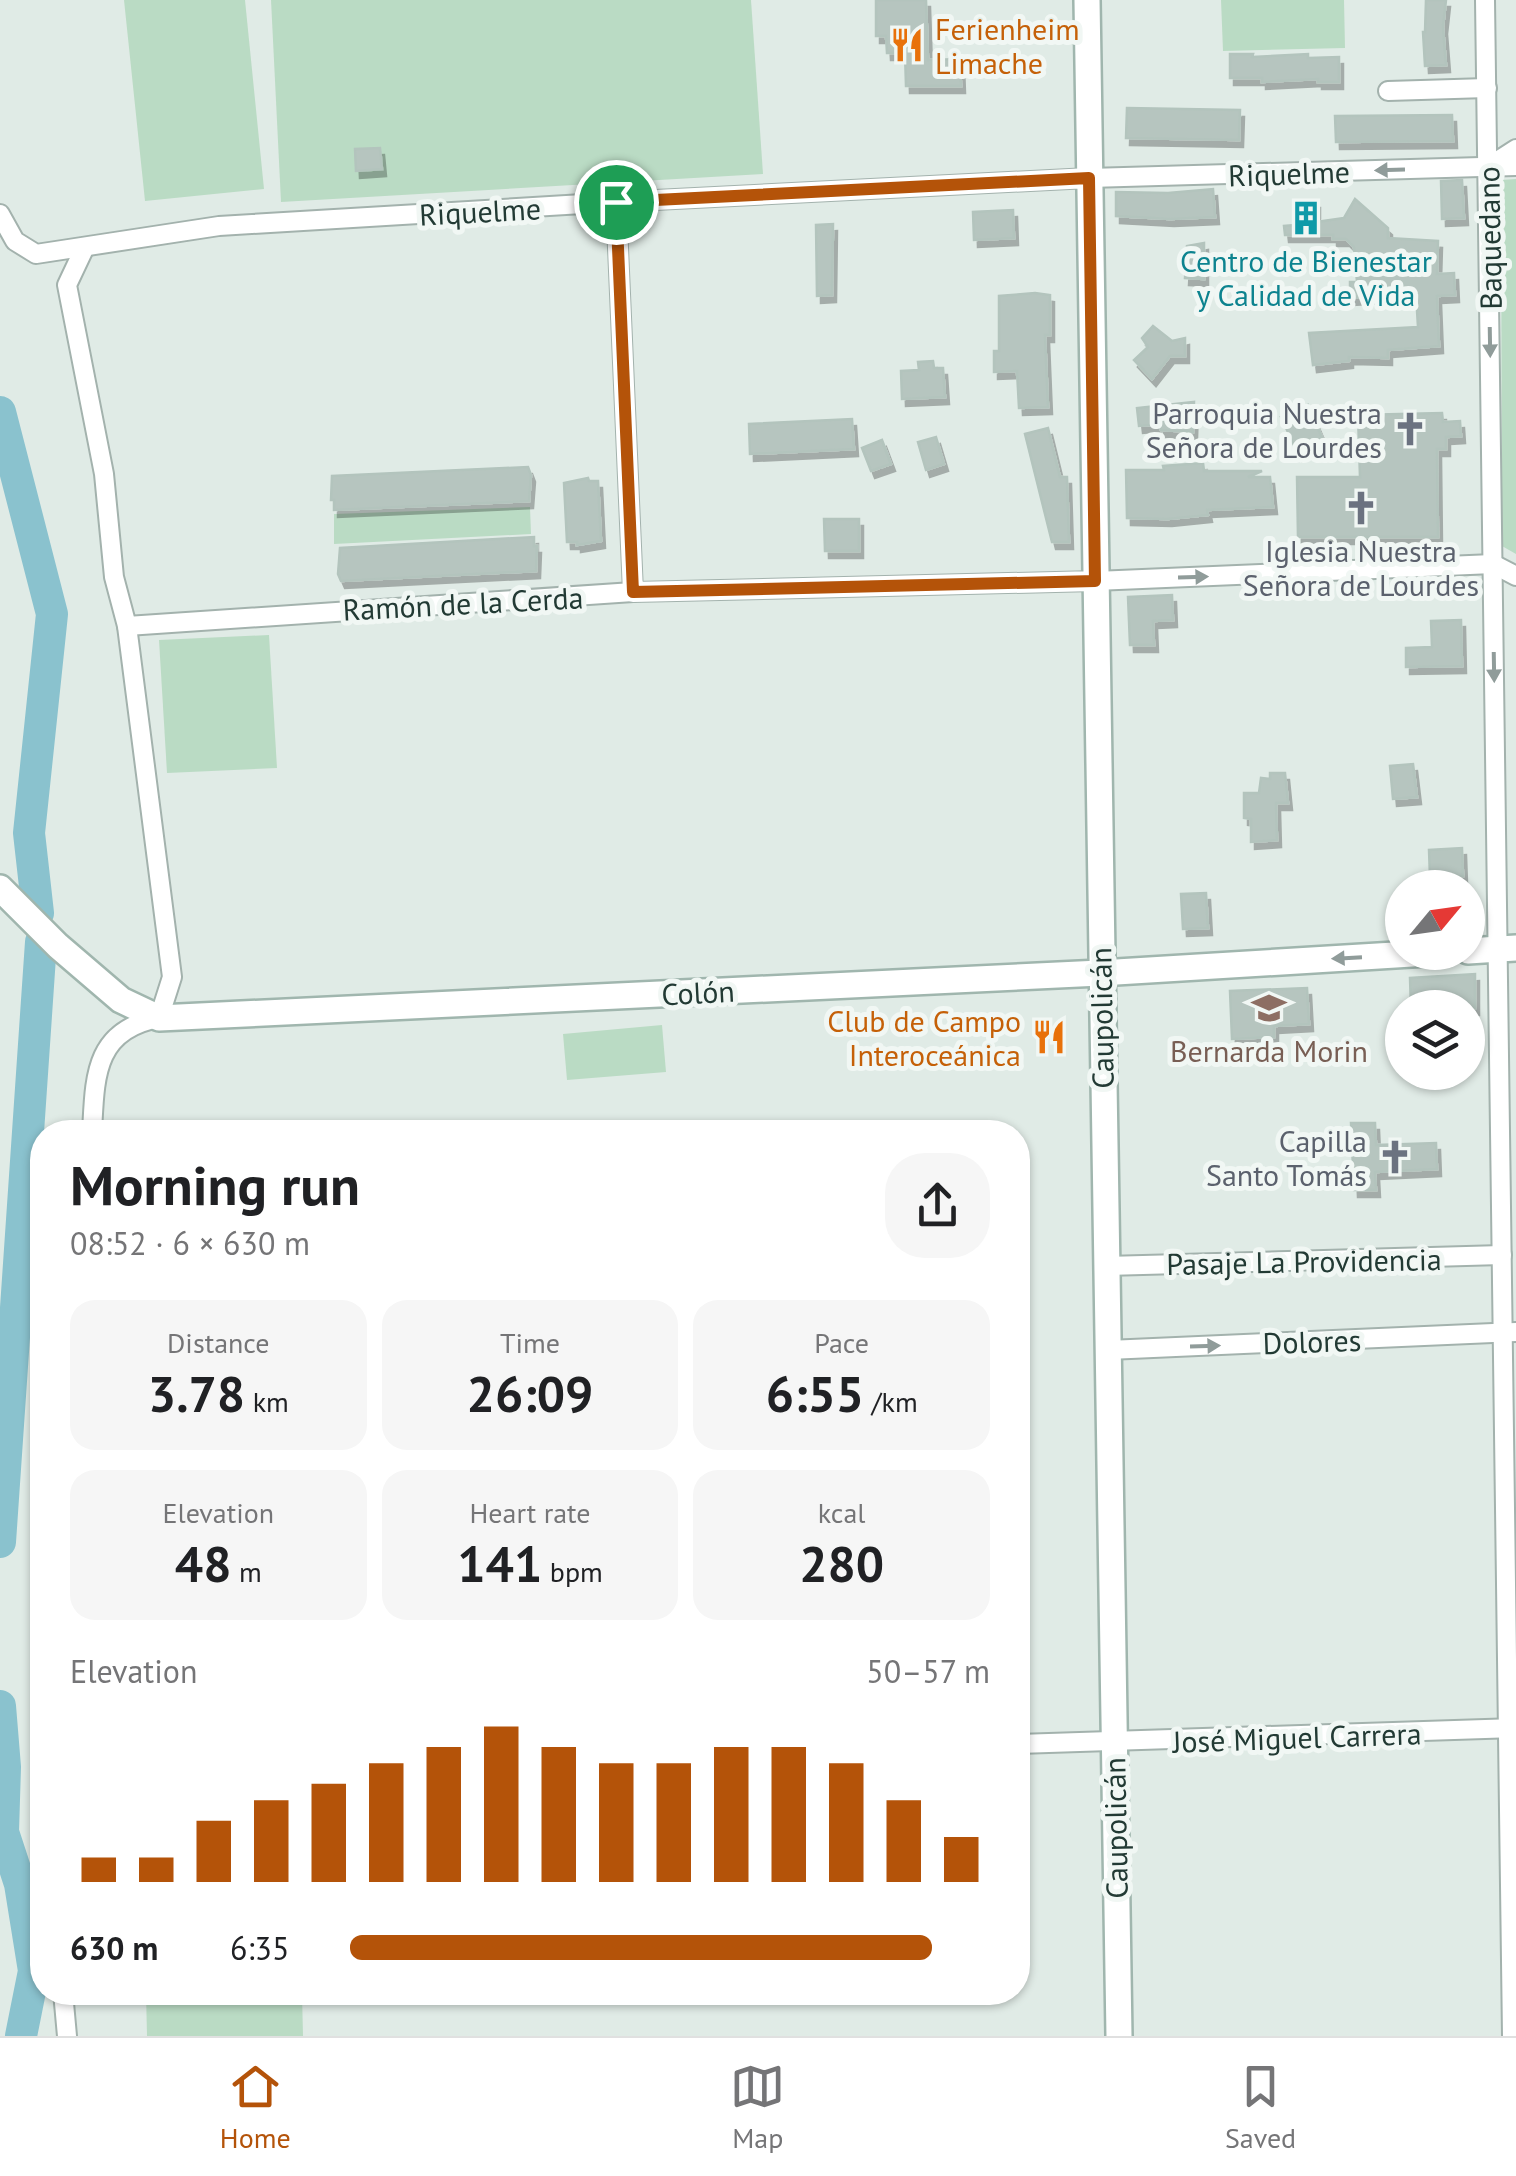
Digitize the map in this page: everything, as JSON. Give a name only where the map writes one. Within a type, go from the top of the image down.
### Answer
[{"type":"street","name":"Caupolicán","points":[[1087,0],[1119,2036]]},
{"type":"street","name":"Baquedano","points":[[1486,0],[1493,564],[1507,949],[1502,1256],[1509,1333],[1512,2036]]},
{"type":"street","points":[[1388,91],[1486,88]]},
{"type":"street","points":[[1488,167],[1516,149]]},
{"type":"street","name":"Riquelme","points":[[0,214],[16,241],[36,254],[219,226],[616,202],[1089,178],[1516,166]]},
{"type":"street","points":[[616,202],[633,592]]},
{"type":"street","points":[[84,248],[67,285],[104,474],[114,577],[127,626],[172,977],[159,1018],[122,1032],[104,1052],[96,1076],[93,1120]]},
{"type":"street","name":"Ramón de la Cerda","points":[[127,626],[633,592],[1095,581],[1493,564],[1516,576]]},
{"type":"street","name":"Colón","points":[[0,888],[120,1000],[159,1018],[1385,956]]},
{"type":"street","name":"Pasaje La Providencia","points":[[1106,1266],[1502,1256]]},
{"type":"street","name":"Dolores","points":[[1108,1350],[1509,1333]]},
{"type":"street","name":"José Miguel Carrera","points":[[1030,1744],[1512,1728]]},
{"type":"street","points":[[64,2005],[67,2036]]},
{"type":"green space","points":[[124,0],[245,0],[264,189],[145,201]]},
{"type":"green space","points":[[271,0],[751,0],[763,174],[281,202]]},
{"type":"green space","points":[[1221,0],[1344,0],[1345,48],[1223,51]]},
{"type":"green space","points":[[1516,179],[1516,554],[1502,546],[1501,180]]},
{"type":"green space","points":[[530,507],[531,534],[334,544],[334,514]]},
{"type":"green space","points":[[269,635],[277,768],[167,773],[159,640]]},
{"type":"green space","points":[[662,1025],[666,1072],[567,1080],[563,1034]]},
{"type":"green space","points":[[146,2005],[302,2005],[303,2036],[147,2036]]},
{"type":"building","name":"Ferienheim Limache","points":[[876,0],[926,0],[928,60],[960,59],[961,86],[906,86],[905,53],[887,53],[886,36],[876,36]]},
{"type":"building","points":[[1426,0],[1446,0],[1446,65],[1425,66]]},
{"type":"building","points":[[1230,54],[1339,57],[1339,82],[1230,78]]},
{"type":"building","points":[[1127,108],[1240,110],[1239,140],[1126,138]]},
{"type":"building","points":[[1452,115],[1453,141],[1336,142],[1335,116]]},
{"type":"building","points":[[380,148],[382,169],[356,171],[355,149]]},
{"type":"building","points":[[1462,180],[1464,218],[1442,219],[1441,181]]},
{"type":"building","points":[[1213,189],[1215,217],[1116,216],[1116,192]]},
{"type":"building","points":[[1355,199],[1388,228],[1388,238],[1438,241],[1437,274],[1454,273],[1455,295],[1437,296],[1439,346],[1388,350],[1388,358],[1349,357],[1349,361],[1313,365],[1309,333],[1418,327],[1416,294],[1350,298],[1350,282],[1357,282],[1354,247],[1346,239],[1333,239],[1333,235],[1285,235],[1284,226],[1296,225],[1296,201],[1316,201],[1316,222],[1344,218]]},
{"type":"building","points":[[1013,210],[1014,238],[974,240],[973,212]]},
{"type":"building","points":[[833,224],[832,295],[817,296],[816,225]]},
{"type":"building","points":[[1204,243],[1204,279],[1185,278],[1187,246]]},
{"type":"building","points":[[1050,295],[1050,335],[1045,335],[1048,407],[1019,408],[1017,371],[994,372],[994,351],[999,351],[999,296]]},
{"type":"building","points":[[1153,326],[1172,341],[1185,338],[1185,356],[1170,356],[1152,379],[1134,360],[1148,347],[1142,338]]},
{"type":"building","points":[[933,361],[934,368],[943,368],[945,397],[902,399],[901,371],[919,370],[918,362]]},
{"type":"building","points":[[1194,402],[1193,432],[1161,430],[1160,424],[1139,426],[1137,408]]},
{"type":"building","points":[[1308,405],[1324,442],[1298,454],[1281,417]]},
{"type":"building","name":"Iglesia Nuestra Señora de Lourdes","points":[[1442,413],[1443,422],[1460,421],[1461,436],[1446,437],[1446,449],[1437,449],[1438,537],[1298,537],[1297,477],[1360,477],[1358,415]]},
{"type":"building","points":[[852,419],[854,449],[750,454],[749,424]]},
{"type":"building","points":[[1048,428],[1060,477],[1067,477],[1069,542],[1052,542],[1025,434]]},
{"type":"building","points":[[936,437],[944,464],[926,470],[918,442]]},
{"type":"building","points":[[882,440],[891,464],[871,471],[862,448]]},
{"type":"building","points":[[1203,463],[1204,471],[1262,471],[1248,477],[1270,477],[1273,507],[1207,510],[1208,515],[1168,519],[1127,518],[1126,470],[1164,470],[1163,466]]},
{"type":"building","points":[[528,467],[529,501],[334,510],[331,500],[332,476]]},
{"type":"building","points":[[588,478],[598,481],[601,541],[577,545],[567,542],[564,483]]},
{"type":"building","points":[[824,519],[859,519],[859,551],[825,551]]},
{"type":"building","points":[[534,537],[536,571],[341,581],[338,574],[340,548]]},
{"type":"building","points":[[1172,595],[1173,620],[1153,621],[1154,645],[1130,645],[1128,597]]},
{"type":"building","points":[[1461,620],[1462,666],[1406,667],[1406,648],[1432,647],[1431,621]]},
{"type":"building","points":[[1413,764],[1417,797],[1393,799],[1390,766]]},
{"type":"building","points":[[1270,773],[1285,773],[1288,803],[1276,803],[1277,840],[1251,842],[1251,819],[1244,818],[1244,793],[1259,793],[1261,778],[1270,779]]},
{"type":"building","points":[[1462,848],[1463,870],[1430,870],[1429,850]]},
{"type":"building","points":[[1206,893],[1208,928],[1183,929],[1181,894]]},
{"type":"building","points":[[1475,974],[1475,990],[1410,990],[1410,978]]},
{"type":"building","name":"Bernarda Morin","points":[[1307,988],[1309,1024],[1274,1026],[1274,1037],[1232,1039],[1230,991]]},
{"type":"building","name":"Capilla Santo Tomás","points":[[1351,1123],[1375,1123],[1376,1145],[1436,1143],[1437,1169],[1375,1172],[1376,1190],[1354,1190]]},
{"type":"waterway","points":[[0,412],[52,614],[29,833],[38,913]]},
{"type":"waterway","points":[[0,1542],[41,942]]},
{"type":"waterway","points":[[0,1706],[5,1767],[3,1832],[20,1884],[30,1946]]},
{"type":"waterway","points":[[21,2036],[30,1991]]},
{"type":"place","name":"Ferienheim Limache","points":[[907,45]]},
{"type":"place","name":"Centro de Bienestar y Calidad de Vida","points":[[1306,218]]},
{"type":"place","name":"Parroquia Nuestra Señora de Lourdes","points":[[1410,429]]},
{"type":"place","name":"Iglesia Nuestra Señora de Lourdes","points":[[1361,508]]},
{"type":"place","name":"Bernarda Morin","points":[[1269,1008]]},
{"type":"place","name":"Club de Campo Interoceánica","points":[[1049,1037]]},
{"type":"place","name":"Capilla Santo Tomás","points":[[1395,1157]]},
{"type":"route","points":[[1089,178],[1095,581],[633,592],[616,202],[1089,178]]}]
